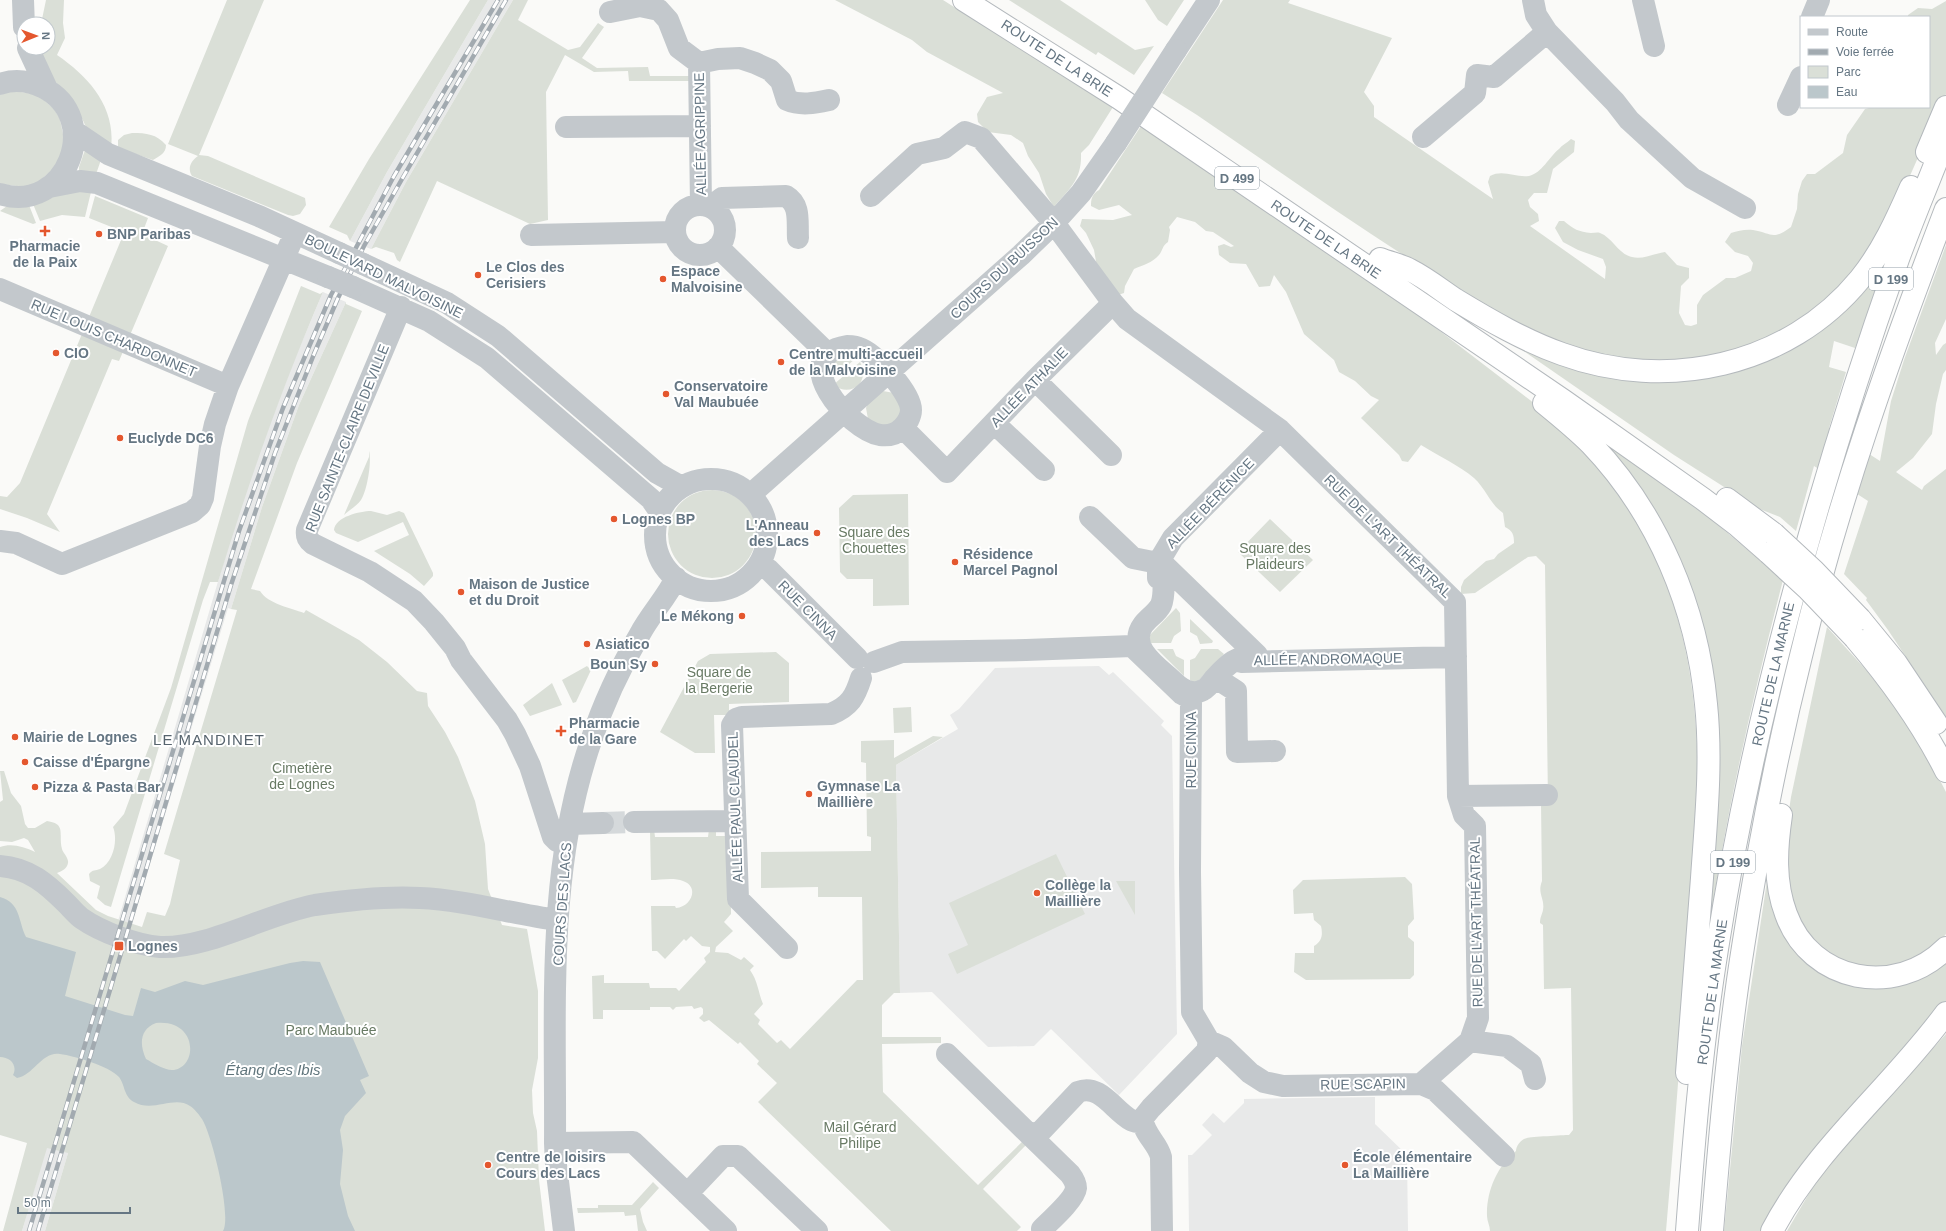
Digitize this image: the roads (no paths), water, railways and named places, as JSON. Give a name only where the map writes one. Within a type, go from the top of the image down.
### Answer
[{"type":"highway","name":"ROUTE DE LA BRIE","points":[[964,0],[1119,98],[1506,362],[1703,499],[1737,525],[1771,543]]},
{"type":"highway","name":"ROUTE DE LA BRIE","points":[[991,0],[1155,104],[1706,483],[1771,543]]},
{"type":"highway","points":[[1380,259],[1410,269],[1477,312],[1561,354],[1604,366],[1628,370],[1661,372],[1699,370],[1720,366],[1754,355],[1799,332],[1833,307],[1853,287],[1874,260],[1900,213],[1946,107]]},
{"type":"highway","name":"ROUTE DE LA MARNE","points":[[1687,1231],[1694,1139],[1716,949],[1745,796],[1777,650],[1818,500],[1842,423],[1899,256],[1946,137]]},
{"type":"highway","name":"ROUTE DE LA MARNE","points":[[1712,1231],[1724,1097],[1743,948],[1781,742],[1812,612],[1842,509],[1920,277],[1946,209]]},
{"type":"highway","points":[[1506,362],[1523,386],[1591,445],[1614,471],[1638,505],[1668,560],[1683,596],[1701,660],[1706,705],[1708,796],[1674,1231]]},
{"type":"highway","points":[[1771,543],[1808,589],[1858,629],[1896,663],[1946,739]]},
{"type":"highway","points":[[1858,629],[1871,656],[1922,727],[1946,771]]},
{"type":"highway","points":[[1781,742],[1786,784],[1777,842],[1776,870],[1779,892],[1786,916],[1801,941],[1825,964],[1854,976],[1869,978],[1893,977],[1914,971],[1936,957],[1946,948]]},
{"type":"highway","points":[[1772,1231],[1787,1205],[1820,1157],[1946,1013]]},
{"type":"street","points":[[23,0],[24,16]]},
{"type":"street","name":"COURS DU BUISSON","points":[[750,495],[1054,222],[1081,193],[1116,143],[1209,0]]},
{"type":"street","points":[[1533,0],[1536,15],[1547,32],[1615,102],[1629,120],[1692,178],[1745,208]]},
{"type":"street","points":[[1643,0],[1654,46]]},
{"type":"street","points":[[1812,16],[1819,0]]},
{"type":"street","name":"ALLÉE AGRIPPINE","points":[[610,12],[640,6],[659,10],[668,20],[679,48],[699,63],[718,59],[740,58],[770,70],[781,81],[787,100],[794,103],[811,104],[829,100]]},
{"type":"street","points":[[1423,137],[1475,93],[1478,75],[1494,77],[1547,32]]},
{"type":"street","points":[[32,56],[47,90]]},
{"type":"street","name":"ALLÉE AGRIPPINE","points":[[699,63],[700,126],[706,206]]},
{"type":"street","points":[[1788,105],[1800,79]]},
{"type":"street","points":[[0,84],[15,81],[26,82],[47,90],[55,95],[65,107],[74,131],[74,147],[70,162],[58,180],[49,187],[28,196],[16,197],[0,194]]},
{"type":"street","points":[[566,127],[700,126]]},
{"type":"street","name":"BOULEVARD MALVOISINE","points":[[74,131],[108,154],[261,217],[447,303],[498,336],[657,473],[682,487]]},
{"type":"street","name":"RUE DE L'ART THÉATRAL","points":[[871,196],[916,154],[944,148],[965,132],[981,138],[1054,222],[1113,303],[1136,326],[1280,430],[1455,602],[1458,796],[1464,814],[1475,826],[1478,1018],[1470,1041],[1421,1084]]},
{"type":"street","name":"BOULEVARD MALVOISINE","points":[[49,187],[80,181],[97,183],[401,307],[442,328],[487,358],[651,499],[660,512]]},
{"type":"street","points":[[706,206],[717,212],[722,218],[725,226],[724,235],[718,247],[709,254],[694,254],[680,246],[674,232],[675,223],[682,212],[693,206],[706,206],[722,198],[786,196],[793,201],[797,208],[798,238]]},
{"type":"street","points":[[531,235],[674,232]]},
{"type":"street","points":[[0,541],[16,543],[62,564],[192,512],[200,505],[203,498],[210,446],[215,424],[228,386],[295,233]]},
{"type":"street","points":[[718,247],[828,354]]},
{"type":"street","name":"RUE LOUIS CHARDONNET","points":[[0,289],[228,386]]},
{"type":"street","name":"ALLÉE ATHALIE","points":[[903,428],[947,472],[1035,380],[1113,303]]},
{"type":"street","name":"RUE SAINTE-CLAIRE DEVILLE","points":[[401,307],[307,530],[306,536],[313,544],[370,572],[401,592],[414,601],[434,622],[455,648],[461,660],[507,720],[530,766],[553,838],[567,834]]},
{"type":"street","points":[[847,346],[859,348],[870,354],[888,372],[909,400],[911,410],[909,420],[903,428],[895,434],[886,436],[877,434],[865,428],[844,410],[834,400],[822,381],[820,372],[822,363],[828,354],[836,348],[847,346]]},
{"type":"street","points":[[1035,380],[1111,455]]},
{"type":"street","points":[[994,423],[1044,470]]},
{"type":"street","name":"ALLÉE BÉRÉNICE","points":[[1132,646],[1130,635],[1155,603],[1161,564],[1173,538],[1280,430]]},
{"type":"street","points":[[717,480],[738,486],[750,495],[760,507],[765,521],[767,536],[765,550],[759,564],[748,576],[735,585],[720,590],[705,590],[689,586],[676,578],[667,569],[661,559],[655,535],[660,512],[666,502],[682,487],[695,481],[717,480]]},
{"type":"street","points":[[1090,517],[1133,558],[1161,564],[1257,655],[1243,656],[1233,661],[1207,686],[1199,691],[1191,692],[1178,686],[1143,652],[1140,645],[1139,637],[1141,629],[1158,609],[1162,601],[1161,564]]},
{"type":"street","name":"RUE CINNA","points":[[759,564],[768,570],[864,666]]},
{"type":"street","name":"COURS DES LACS","points":[[564,1231],[556,1165],[555,1143],[557,920],[567,834],[581,773],[591,740],[612,689],[640,634],[676,578]]},
{"type":"street","points":[[864,666],[902,652],[1041,650],[1132,646]]},
{"type":"street","name":"RUE CINNA","points":[[1132,646],[1182,694],[1191,699],[1190,872],[1192,1012],[1209,1041]]},
{"type":"street","name":"ALLÉE ANDROMAQUE","points":[[1191,699],[1202,698],[1233,666],[1240,662],[1456,657]]},
{"type":"street","name":"ALLÉE PAUL CLAUDEL","points":[[787,948],[738,899],[732,726],[736,719],[742,717],[831,714],[852,700],[856,695],[864,666]]},
{"type":"street","points":[[1219,680],[1236,691],[1236,752],[1275,752]]},
{"type":"street","points":[[1458,796],[1547,794]]},
{"type":"street","points":[[634,822],[735,821]]},
{"type":"street","points":[[567,834],[603,823]]},
{"type":"street","points":[[0,866],[29,872],[47,884],[80,918],[102,931],[140,943],[159,947],[192,944],[313,906],[354,900],[427,899],[557,920]]},
{"type":"street","points":[[1162,1231],[1162,1158],[1160,1150],[1145,1130],[1143,1123],[1146,1114],[1207,1051],[1209,1041]]},
{"type":"street","name":"RUE SCAPIN","points":[[1209,1041],[1223,1047],[1250,1073],[1264,1082],[1283,1086],[1421,1084],[1435,1090],[1504,1156]]},
{"type":"street","points":[[1470,1041],[1507,1046],[1531,1064],[1535,1079]]},
{"type":"street","points":[[947,1054],[1070,1174],[1076,1187],[1074,1195],[1042,1229]]},
{"type":"street","points":[[1032,1136],[1042,1130],[1078,1092],[1082,1090],[1100,1094],[1131,1121],[1143,1123]]},
{"type":"street","points":[[555,1143],[633,1142],[726,1231]]},
{"type":"street","points":[[687,1194],[724,1156],[738,1156],[817,1231]]},
{"type":"water","name":"Étang des Ibis","points":[[0,897],[7,900],[15,908],[26,937],[76,952],[65,996],[125,1015],[133,1016],[141,988],[155,992],[185,981],[203,985],[290,963],[303,961],[320,962],[369,1076],[360,1080],[366,1093],[345,1116],[340,1130],[343,1150],[340,1184],[348,1216],[355,1231],[223,1231],[225,1223],[225,1209],[220,1175],[206,1128],[202,1119],[192,1107],[184,1103],[177,1102],[149,1106],[141,1105],[128,1097],[121,1080],[114,1073],[100,1065],[74,1057],[60,1054],[48,1056],[28,1073],[17,1078],[13,1075],[14,1065],[12,1062],[7,1058],[0,1057]],"holes":[[[156,1023],[170,1024],[180,1029],[187,1036],[190,1045],[190,1054],[187,1062],[181,1068],[172,1070],[162,1068],[146,1059],[142,1048],[142,1038],[147,1029]]]},
{"type":"tunnel","points":[[603,823],[634,822]]},
{"type":"railway","points":[[29,1231],[239,531],[283,408],[331,295],[394,176],[498,0]]},
{"type":"railway","points":[[38,1231],[231,585],[275,453],[338,298],[364,246],[506,0]]},
{"type":"place","name":"Pharmacie de la Paix","points":[[45,231]]},
{"type":"place","name":"BNP Paribas","points":[[99,234]]},
{"type":"place","name":"Le Clos des Cerisiers","points":[[478,275]]},
{"type":"place","name":"Espace Malvoisine","points":[[663,279]]},
{"type":"place","name":"CIO","points":[[56,353]]},
{"type":"place","name":"Centre multi-accueil de la Malvoisine","points":[[781,362]]},
{"type":"place","name":"Conservatoire Val Maubuée","points":[[666,394]]},
{"type":"place","name":"Euclyde DC6","points":[[120,438]]},
{"type":"place","name":"Lognes BP","points":[[614,519]]},
{"type":"place","name":"L'Anneau des Lacs","points":[[817,533]]},
{"type":"place","name":"Résidence Marcel Pagnol","points":[[955,562]]},
{"type":"place","name":"Maison de Justice et du Droit","points":[[461,592]]},
{"type":"place","name":"Le Mékong","points":[[742,616]]},
{"type":"place","name":"Asiatico","points":[[587,644]]},
{"type":"place","name":"Boun Sy","points":[[655,664]]},
{"type":"place","name":"Pharmacie de la Gare","points":[[561,731]]},
{"type":"place","name":"Mairie de Lognes","points":[[15,737]]},
{"type":"place","name":"Caisse d'Épargne","points":[[25,762]]},
{"type":"place","name":"Pizza & Pasta Bar","points":[[35,787]]},
{"type":"place","name":"Gymnase La Maillière","points":[[809,794]]},
{"type":"place","name":"Collège la Maillière","points":[[1037,893]]},
{"type":"place","name":"Lognes","points":[[119,946]]},
{"type":"place","name":"Centre de loisirs Cours des Lacs","points":[[488,1165]]},
{"type":"place","name":"École élémentaire La Maillière","points":[[1345,1165]]},
{"type":"district","name":"LE MANDINET","points":[[209,739]]},
{"type":"park label","name":"Square des Chouettes","points":[[874,540]]},
{"type":"park label","name":"Square des Plaideurs","points":[[1275,556]]},
{"type":"park label","name":"Square de la Bergerie","points":[[719,680]]},
{"type":"park label","name":"Cimetière de Lognes","points":[[302,776]]},
{"type":"park label","name":"Parc Maubuée","points":[[331,1030]]},
{"type":"park label","name":"Mail Gérard Philipe","points":[[860,1136]]}]
